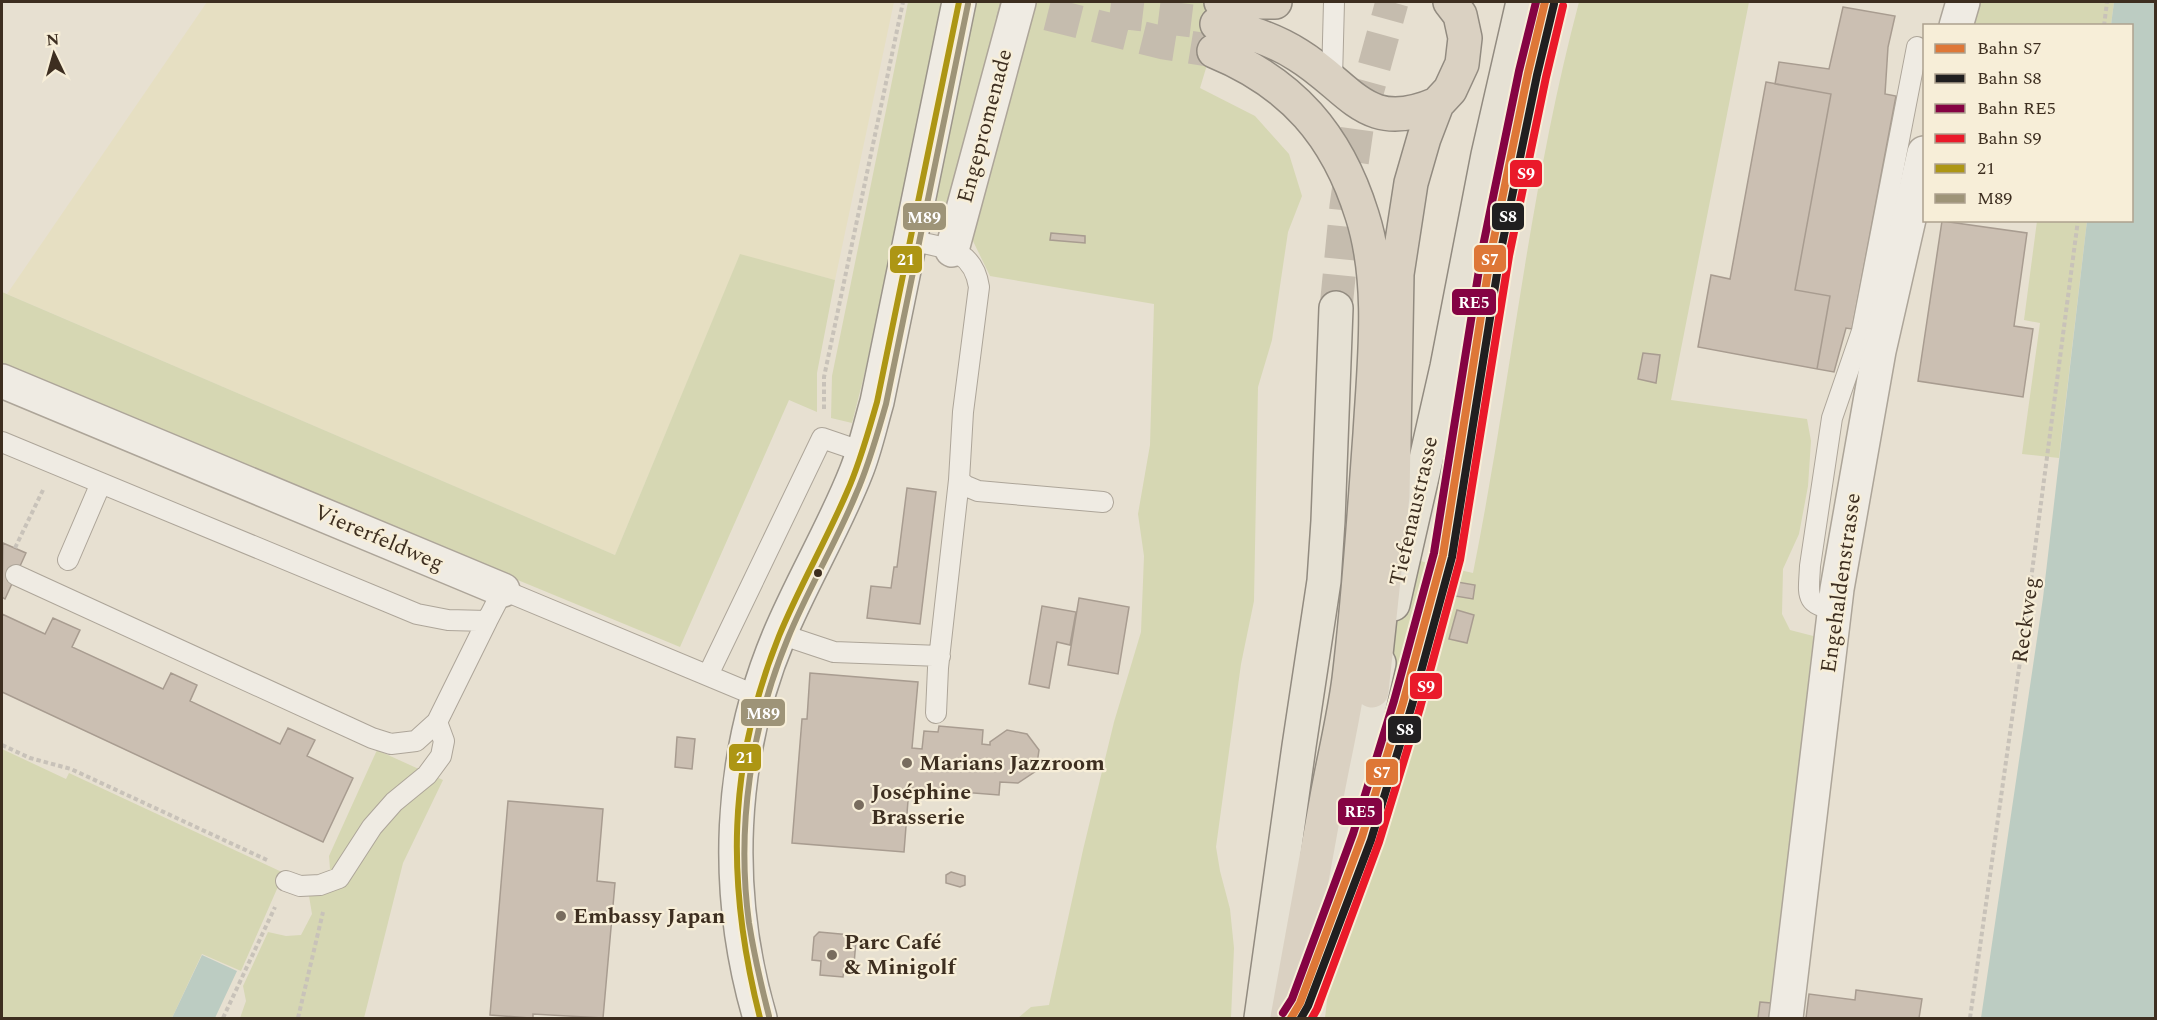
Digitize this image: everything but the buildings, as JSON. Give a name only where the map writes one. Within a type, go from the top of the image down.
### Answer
[{"type":"highway","points":[[1217,26],[1275,2]]},
{"type":"highway","points":[[1217,26],[1250,32],[1274,42],[1298,55],[1332,79],[1364,108],[1381,114],[1402,115],[1420,112],[1437,104],[1450,90],[1462,64],[1465,38],[1458,6]]},
{"type":"highway","points":[[1217,26],[1240,62],[1293,98],[1310,115],[1338,157],[1353,186],[1364,218],[1374,288],[1375,349],[1362,559],[1349,681],[1287,1018]]},
{"type":"highway","points":[[1372,691],[1393,496],[1397,274],[1411,183],[1437,104]]},
{"type":"main road","name":"Tiefenaustrasse","points":[[1298,1018],[1354,765],[1447,368],[1488,155],[1523,2]]},
{"type":"main road","points":[[1261,1018],[1324,581],[1336,308]]},
{"type":"street","points":[[760,1018],[744,957],[736,879],[737,807],[746,742],[757,696],[780,634],[846,494],[863,452],[877,402],[959,2]]},
{"type":"street","name":"Engepromenade","points":[[952,250],[1019,2]]},
{"type":"street","points":[[1957,24],[1963,2]]},
{"type":"street","name":"Engehaldenstrasse","points":[[1786,1018],[1835,609],[1879,351],[1923,157]]},
{"type":"street","name":"Viererfeldweg","points":[[2,381],[503,590]]},
{"type":"lane","points":[[1332,79],[1334,2]]},
{"type":"lane","points":[[1835,609],[1818,607],[1812,601],[1809,590],[1817,520],[1832,418],[1862,331],[1917,47]]},
{"type":"lane","points":[[909,240],[952,250],[967,257],[977,276],[979,287],[963,412],[959,480],[936,713]]},
{"type":"lane","points":[[708,675],[822,438],[863,452]]},
{"type":"lane","points":[[2,442],[417,614],[448,620],[487,621]]},
{"type":"lane","points":[[959,480],[966,486],[978,490],[1103,502]]},
{"type":"lane","points":[[68,560],[101,483]]},
{"type":"lane","points":[[16,575],[372,738],[391,744],[416,741],[437,722],[503,590]]},
{"type":"lane","name":"Viererfeldweg","points":[[503,590],[757,696]]},
{"type":"lane","points":[[780,634],[834,652],[940,656]]},
{"type":"lane","points":[[286,881],[300,886],[320,885],[339,878],[372,827],[394,802],[427,775],[441,756],[444,741],[437,722]]},
{"type":"path","points":[[822,438],[824,377],[903,2]]},
{"type":"path","points":[[2104,24],[2107,2]]},
{"type":"path","name":"Reckweg","points":[[1970,1018],[2026,621],[2078,222]]},
{"type":"path","points":[[2,745],[30,758],[71,769],[290,871],[223,1018]]},
{"type":"path","points":[[298,1018],[325,905],[320,885]]},
{"type":"shaded area","points":[[207,2],[894,2],[835,280],[740,255],[615,555],[7,294]]},
{"type":"shaded area","points":[[2114,2],[2156,2],[2155,1018],[1981,1018],[2043,598],[2087,222],[2133,222],[2133,24],[2111,24]]},
{"type":"shaded area","points":[[202,955],[237,971],[215,1018],[172,1018]]},
{"type":"green space","points":[[908,2],[941,2],[894,239],[852,423],[831,418],[832,376]]},
{"type":"green space","points":[[975,2],[1005,2],[942,232],[933,229],[930,225]]},
{"type":"green space","points":[[1035,2],[1226,2],[1200,88],[1255,116],[1289,154],[1302,196],[1288,232],[1272,340],[1258,387],[1254,601],[1241,664],[1216,847],[1230,909],[1234,948],[1231,1018],[1018,1018],[1031,1007],[1049,1005],[1114,722],[1141,632],[1144,556],[1138,514],[1150,445],[1154,304],[990,276],[972,239]]},
{"type":"green space","points":[[1579,2],[1749,2],[1671,400],[1807,419],[1811,441],[1808,486],[1799,534],[1783,569],[1782,614],[1790,630],[1821,638],[1783,1018],[1325,1018],[1354,765],[1401,554],[1424,562],[1473,573],[1547,143]]},
{"type":"green space","points":[[1963,2],[2114,2],[2111,24],[1958,24]]},
{"type":"green space","points":[[2037,222],[2087,222],[2059,458],[2022,454],[2040,323],[2024,320]]},
{"type":"green space","points":[[740,254],[835,280],[817,373],[817,412],[789,400],[680,647],[2,367],[2,292],[615,555]]},
{"type":"green space","points":[[2,749],[66,779],[69,773],[284,873],[241,971],[202,954],[172,1018],[2,1018]]},
{"type":"green space","points":[[377,750],[443,780],[403,863],[364,1018],[240,1018],[246,1001],[243,986],[268,932],[286,936],[301,935],[312,914],[309,896],[330,869],[329,856]]},
{"type":"tunnel","points":[[1000,2],[1164,43],[1214,51]]},
{"type":"tunnel","points":[[1336,308],[1346,206],[1357,129],[1392,2]]},
{"type":"tunnel","points":[[1110,11],[1217,24]]},
{"type":"rail line","name":"RE5","points":[[1283,1013],[1292,999],[1353,834],[1394,701],[1434,553],[1482,251],[1519,71],[1536,2]]},
{"type":"rail line","name":"S7","points":[[1291,1018],[1300,1003],[1362,837],[1403,703],[1443,555],[1491,253],[1545,2]]},
{"type":"rail line","name":"S8","points":[[1301,1018],[1308,1006],[1371,840],[1412,705],[1452,557],[1500,255],[1554,4]]},
{"type":"rail line","name":"S9","points":[[1312,1018],[1379,842],[1420,708],[1460,560],[1509,256],[1563,6]]},
{"type":"transit line","name":"21","points":[[760,1018],[741,920],[737,873],[737,825],[741,779],[749,732],[762,684],[779,636],[852,481],[864,448],[877,402],[959,2]]},
{"type":"transit line","name":"M89","points":[[769,1016],[751,935],[745,887],[746,814],[756,742],[764,707],[788,638],[861,483],[886,404],[968,4]]},
{"type":"place","name":"Marians Jazzroom","points":[[907,763]]},
{"type":"place","name":"Joséphine Brasserie","points":[[859,805]]},
{"type":"place","name":"Embassy Japan","points":[[561,916]]},
{"type":"place","name":"Parc Café & Minigolf","points":[[832,955]]}]
